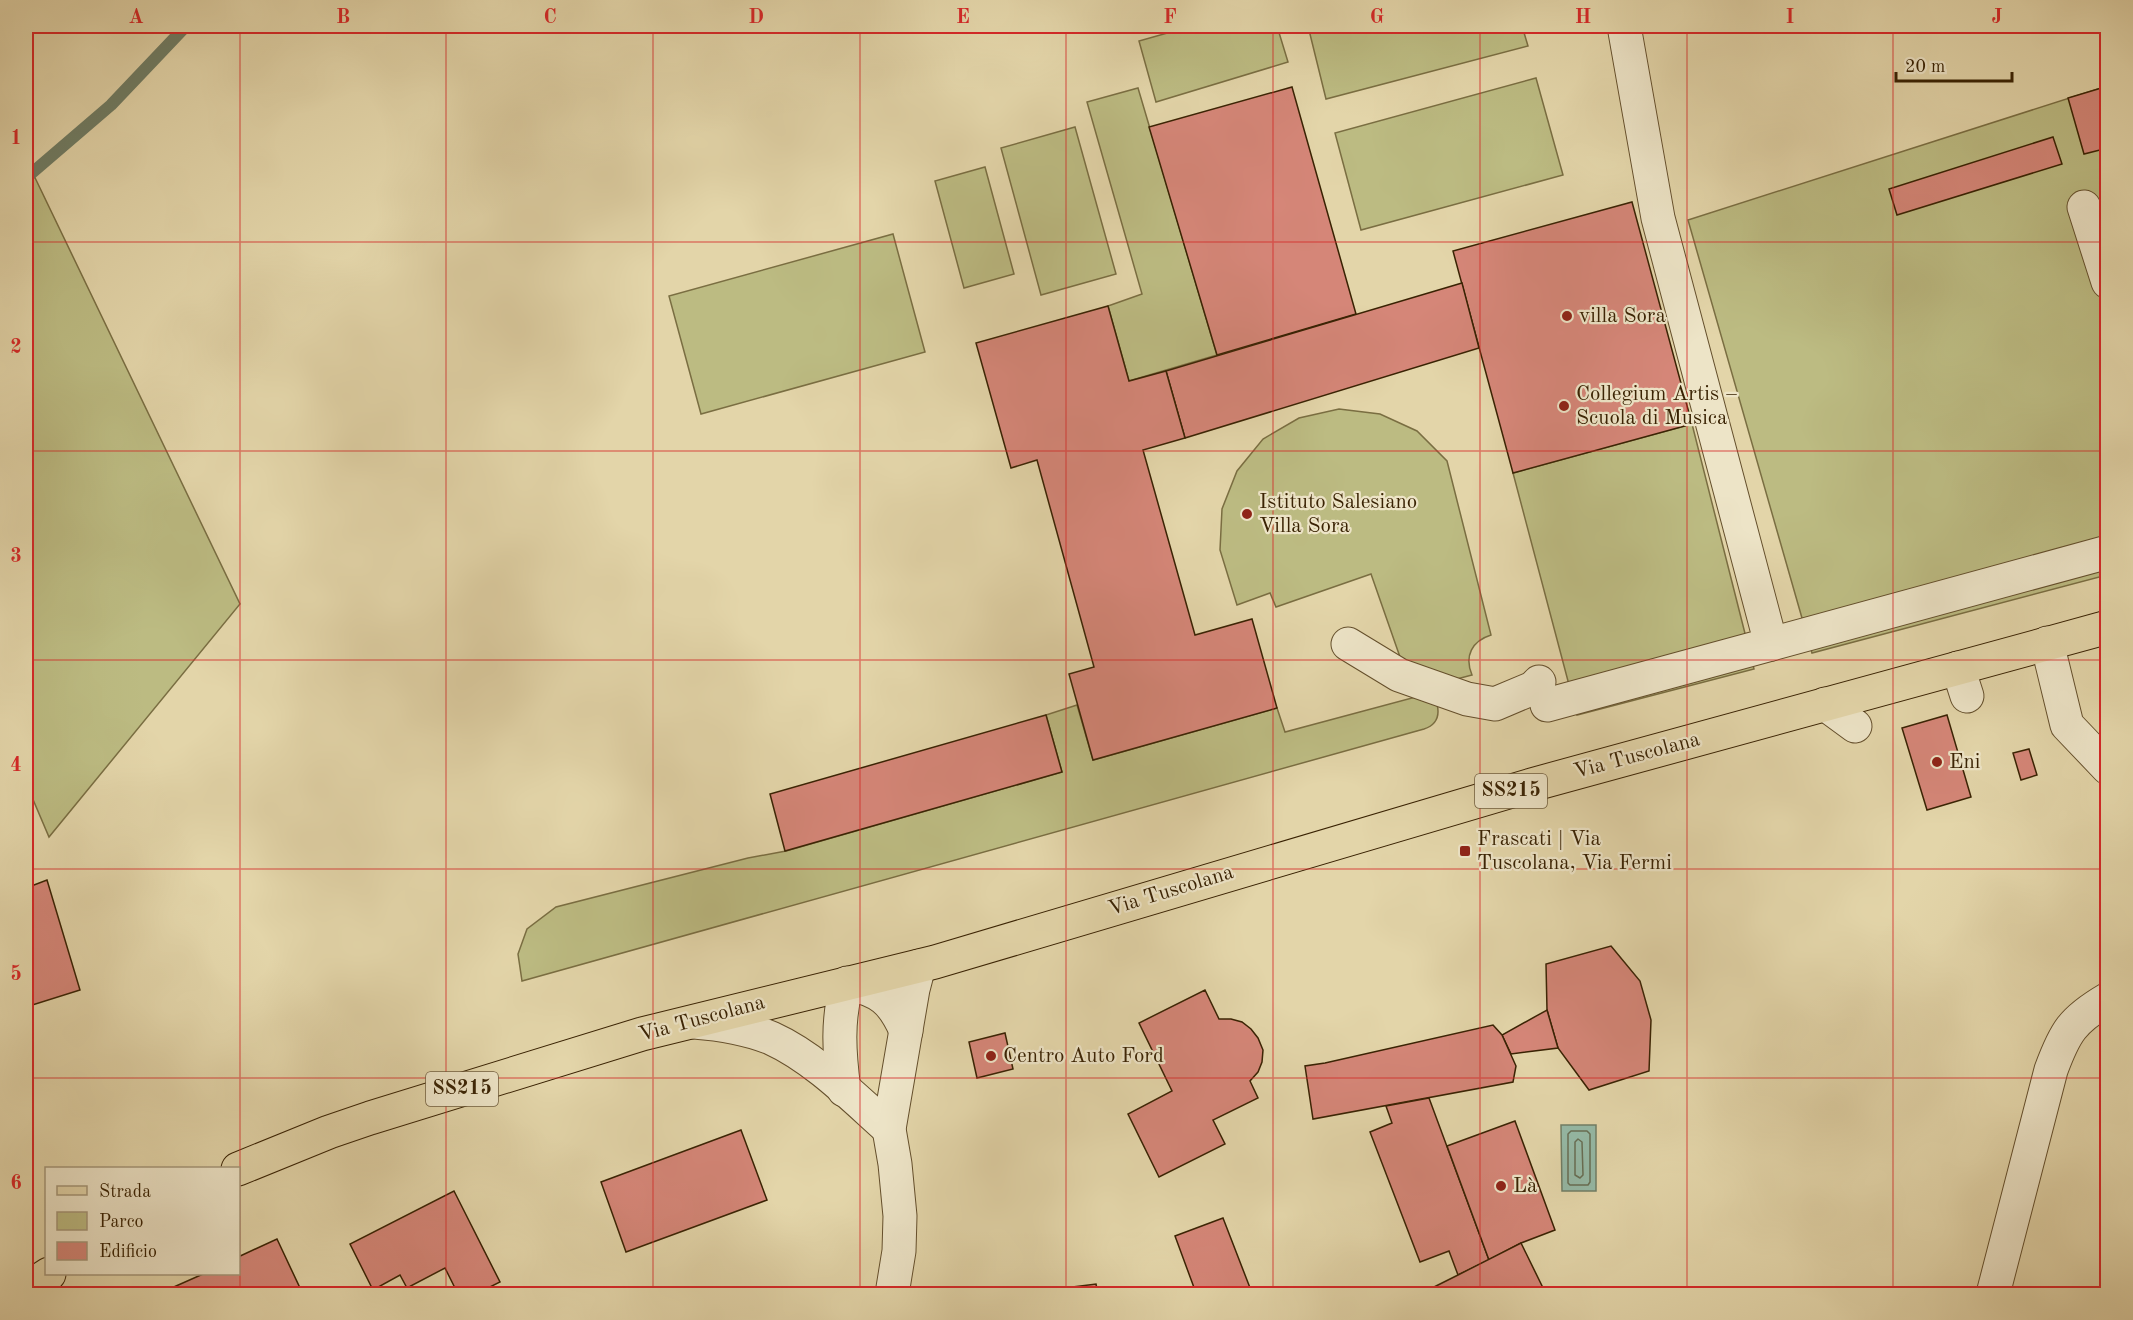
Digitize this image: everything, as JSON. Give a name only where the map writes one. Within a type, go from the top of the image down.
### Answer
[{"type":"main road","name":"Via Tuscolana","points":[[240,1168],[328,1132],[370,1118],[689,1021],[919,966],[1422,816],[1825,704],[1963,682],[2047,643],[2108,627]]},
{"type":"main road","points":[[26,1289],[47,1275]]},
{"type":"street","points":[[1624,26],[1658,218],[1772,644]]},
{"type":"street","points":[[2084,207],[2108,282]]},
{"type":"street","points":[[1348,644],[1399,675],[1467,699],[1495,704],[1533,688],[1543,693],[1772,644],[2108,552]]},
{"type":"street","points":[[2047,643],[2067,725],[2108,768]]},
{"type":"street","points":[[1825,704],[1855,726]]},
{"type":"street","points":[[892,1294],[899,1251],[900,1216],[889,1129],[919,966]]},
{"type":"street","points":[[844,1090],[839,1057],[839,1029],[848,983],[867,988],[885,998],[898,1012],[906,1030]]},
{"type":"street","points":[[1993,1294],[2051,1070],[2063,1038],[2085,1012],[2108,999]]},
{"type":"street","points":[[689,1021],[730,1026],[772,1039],[802,1057],[889,1129]]},
{"type":"green space","points":[[1192,26],[1277,26],[1288,62],[1156,102],[1139,41]]},
{"type":"green space","points":[[1308,26],[1522,26],[1528,46],[1326,99]]},
{"type":"green space","points":[[1536,78],[1563,175],[1361,230],[1335,133]]},
{"type":"green space","points":[[2107,86],[2107,575],[1812,653],[1688,220]]},
{"type":"green space","points":[[1138,88],[1217,355],[1129,381],[1108,306],[1142,294],[1087,102]]},
{"type":"green space","points":[[1075,127],[1116,274],[1041,295],[1001,148]]},
{"type":"green space","points":[[26,159],[240,604],[49,837],[26,783]]},
{"type":"green space","points":[[985,167],[1014,274],[964,288],[935,181]]},
{"type":"green space","points":[[893,234],[925,352],[701,414],[669,296]]},
{"type":"green space","points":[[1339,409],[1380,414],[1417,431],[1447,461],[1491,635],[1479,641],[1471,650],[1469,662],[1472,675],[1453,680],[1433,678],[1400,657],[1371,574],[1276,607],[1270,593],[1237,605],[1220,550],[1222,509],[1237,471],[1263,439],[1299,418]]},
{"type":"green space","points":[[1692,424],[1754,669],[1577,715],[1513,473]]},
{"type":"green space","points":[[1423,695],[1437,704],[1438,712],[1436,720],[1424,729],[522,981],[518,954],[527,929],[556,907],[748,858],[786,851],[1062,772],[1046,715],[1077,705],[1093,760],[1277,708],[1285,732]]},
{"type":"water","points":[[1561,1125],[1596,1125],[1596,1191],[1562,1191]]},
{"type":"building","points":[[2108,86],[2108,148],[2084,154],[2068,98]]},
{"type":"building","points":[[1292,87],[1356,314],[1217,355],[1149,127]]},
{"type":"building","points":[[2053,137],[2062,164],[1897,215],[1889,189]]},
{"type":"building","name":"villa Sora","points":[[1632,202],[1692,424],[1513,473],[1453,251]]},
{"type":"building","points":[[1462,283],[1479,348],[1185,438],[1166,371]]},
{"type":"building","points":[[1108,306],[1129,381],[1166,371],[1185,438],[1143,450],[1195,635],[1252,619],[1277,708],[1093,760],[1069,674],[1094,667],[1037,460],[1011,468],[976,343]]},
{"type":"building","points":[[1046,715],[1062,772],[785,851],[770,794]]},
{"type":"building","name":"Eni","points":[[1947,715],[1971,797],[1927,810],[1902,728]]},
{"type":"building","points":[[2029,749],[2037,775],[2021,780],[2013,753]]},
{"type":"building","points":[[47,880],[80,990],[26,1007],[26,888]]},
{"type":"building","points":[[1611,946],[1640,981],[1651,1020],[1649,1071],[1589,1090],[1558,1048],[1547,1010],[1546,964]]},
{"type":"building","points":[[1205,990],[1219,1019],[1242,1022],[1258,1038],[1263,1050],[1262,1062],[1258,1072],[1250,1081],[1258,1098],[1213,1120],[1225,1144],[1159,1177],[1128,1114],[1172,1091],[1139,1023]]},
{"type":"building","points":[[1547,1010],[1558,1048],[1511,1054],[1502,1035]]},
{"type":"building","points":[[1493,1025],[1502,1035],[1516,1066],[1513,1082],[1313,1119],[1305,1066]]},
{"type":"building","name":"Centro Auto Ford","points":[[1005,1033],[1013,1069],[977,1078],[969,1042]]},
{"type":"building","points":[[1429,1098],[1489,1260],[1458,1275],[1449,1251],[1420,1262],[1370,1132],[1392,1123],[1386,1106]]},
{"type":"building","points":[[1515,1121],[1555,1230],[1521,1243],[1489,1260],[1447,1146]]},
{"type":"building","points":[[741,1130],[767,1200],[626,1252],[601,1182]]},
{"type":"building","points":[[454,1191],[500,1282],[476,1294],[458,1294],[445,1268],[407,1288],[400,1275],[373,1290],[350,1244]]},
{"type":"building","points":[[1223,1218],[1252,1293],[1193,1294],[1196,1293],[1175,1236]]},
{"type":"building","points":[[277,1239],[300,1288],[287,1294],[158,1294],[201,1275],[240,1275],[240,1256]]},
{"type":"building","points":[[1521,1243],[1546,1294],[1420,1294],[1458,1275]]},
{"type":"building","points":[[1096,1284],[1098,1294],[1074,1294],[1073,1287]]},
{"type":"waterway","points":[[26,178],[111,105],[186,26]]},
{"type":"place","name":"villa Sora","points":[[1567,316]]},
{"type":"place","name":"Collegium Artis – Scuola di Musica","points":[[1564,406]]},
{"type":"place","name":"Istituto Salesiano Villa Sora","points":[[1247,514]]},
{"type":"place","name":"Eni","points":[[1937,762]]},
{"type":"place","name":"Frascati | Via Tuscolana, Via Fermi","points":[[1465,851]]},
{"type":"place","name":"Centro Auto Ford","points":[[991,1056]]},
{"type":"place","name":"Là","points":[[1501,1186]]}]
